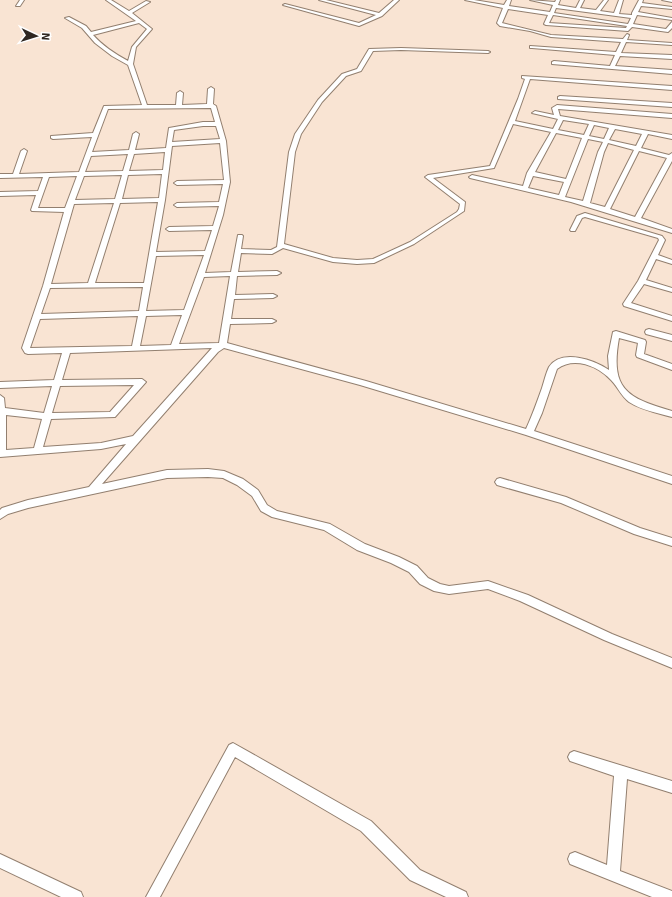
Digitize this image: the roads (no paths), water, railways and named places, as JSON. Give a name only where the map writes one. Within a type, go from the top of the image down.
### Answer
[{"type":"street","points":[[18,5],[22,0]]},
{"type":"street","points":[[108,0],[129,13],[150,29],[134,47],[130,64],[145,107]]},
{"type":"street","points":[[295,0],[285,5],[359,25],[380,15],[396,1]]},
{"type":"street","points":[[321,0],[380,15]]},
{"type":"street","points":[[388,0],[396,1]]},
{"type":"street","points":[[467,0],[668,30],[672,23]]},
{"type":"street","points":[[510,0],[502,16],[500,24],[551,36],[672,44]]},
{"type":"street","points":[[531,0],[556,3],[577,10],[616,15],[637,8],[672,8]]},
{"type":"street","points":[[577,10],[582,0]]},
{"type":"street","points":[[597,12],[606,0]]},
{"type":"street","points":[[616,15],[621,0]]},
{"type":"street","points":[[664,0],[672,1]]},
{"type":"street","points":[[129,13],[148,2]]},
{"type":"street","points":[[556,3],[546,24],[628,30],[630,25]]},
{"type":"street","points":[[637,8],[672,13]]},
{"type":"street","points":[[637,8],[672,19]]},
{"type":"street","points":[[612,67],[637,8]]},
{"type":"street","points":[[66,18],[84,27],[97,42],[114,55],[130,64]]},
{"type":"street","points":[[90,34],[140,21]]},
{"type":"street","points":[[627,34],[635,35]]},
{"type":"street","points":[[532,47],[551,36]]},
{"type":"street","points":[[650,36],[672,39]]},
{"type":"street","points":[[540,43],[618,54],[672,57]]},
{"type":"street","points":[[237,251],[272,252],[277,250],[281,245],[292,152],[298,134],[320,101],[344,76],[359,70],[371,50],[394,49],[488,52]]},
{"type":"street","points":[[554,63],[570,73],[616,93],[672,105]]},
{"type":"street","points":[[281,245],[327,258],[367,262],[374,261],[412,243],[459,213],[463,204],[428,177],[492,167],[512,122],[525,78],[612,67],[672,72]]},
{"type":"street","points":[[560,98],[672,88]]},
{"type":"street","points":[[210,106],[211,89]]},
{"type":"street","points":[[179,106],[180,94]]},
{"type":"street","points":[[174,347],[201,275],[222,204],[227,182],[223,141],[213,106],[106,107],[90,154],[80,175],[68,210],[47,286],[26,348],[28,350],[231,346],[356,380],[529,433],[672,480]]},
{"type":"street","points":[[525,188],[530,173],[555,131],[559,116],[555,108],[557,107],[672,116]]},
{"type":"street","points":[[535,113],[672,137]]},
{"type":"street","points":[[512,122],[672,156],[637,219]]},
{"type":"street","points":[[562,197],[592,123]]},
{"type":"street","points":[[136,349],[162,200],[171,129],[203,124],[217,124]]},
{"type":"street","points":[[586,204],[601,152],[613,126]]},
{"type":"street","points":[[607,209],[636,149],[646,132]]},
{"type":"street","points":[[91,285],[118,200],[136,134]]},
{"type":"street","points":[[53,136],[95,136]]},
{"type":"street","points":[[90,154],[131,152],[223,141]]},
{"type":"street","points":[[15,176],[24,151]]},
{"type":"street","points":[[0,176],[166,172]]},
{"type":"street","points":[[530,173],[568,181]]},
{"type":"street","points":[[47,175],[34,210],[68,210]]},
{"type":"street","points":[[472,177],[525,188],[607,209],[672,231]]},
{"type":"street","points":[[177,183],[227,182]]},
{"type":"street","points":[[0,194],[40,193]]},
{"type":"street","points":[[72,202],[162,200]]},
{"type":"street","points":[[177,205],[222,204]]},
{"type":"street","points":[[617,223],[622,214]]},
{"type":"street","points":[[573,230],[579,217],[582,215],[593,216],[660,237],[662,240],[642,281],[627,304],[672,319]]},
{"type":"street","points":[[169,229],[216,228]]},
{"type":"street","points":[[223,345],[240,236]]},
{"type":"street","points":[[152,254],[208,253]]},
{"type":"street","points":[[654,256],[672,262]]},
{"type":"street","points":[[201,275],[277,273]]},
{"type":"street","points":[[642,281],[672,290]]},
{"type":"street","points":[[47,286],[148,285]]},
{"type":"street","points":[[230,297],[273,296]]},
{"type":"street","points":[[36,317],[186,312]]},
{"type":"street","points":[[226,322],[272,321]]},
{"type":"street","points":[[649,332],[672,338]]},
{"type":"street","points":[[614,378],[612,356],[616,334],[642,342],[640,355],[672,367]]},
{"type":"street","points":[[92,490],[215,350],[223,345]]},
{"type":"street","points":[[38,451],[67,350]]},
{"type":"street","points":[[529,433],[538,413],[553,368],[558,362],[564,360],[587,362],[600,367],[614,378],[625,395],[634,401],[644,406],[672,414]]},
{"type":"street","points":[[0,385],[142,382],[112,415],[47,416],[1,411]]},
{"type":"street","points":[[0,398],[1,454],[101,446],[136,439]]},
{"type":"street","points":[[0,515],[5,510],[20,506],[167,474],[208,473],[224,475],[240,482],[255,493],[264,508],[275,514],[327,527],[361,547],[413,568],[424,581],[438,588],[449,590],[488,585],[524,598],[608,637],[672,662]]},
{"type":"street","points":[[500,482],[563,500],[637,531],[672,542]]},
{"type":"street","points":[[153,897],[232,749],[366,826],[415,875],[460,897]]},
{"type":"street","points":[[574,757],[672,787]]},
{"type":"street","points":[[613,874],[621,771]]},
{"type":"street","points":[[575,859],[669,897]]},
{"type":"street","points":[[0,861],[76,897]]}]
